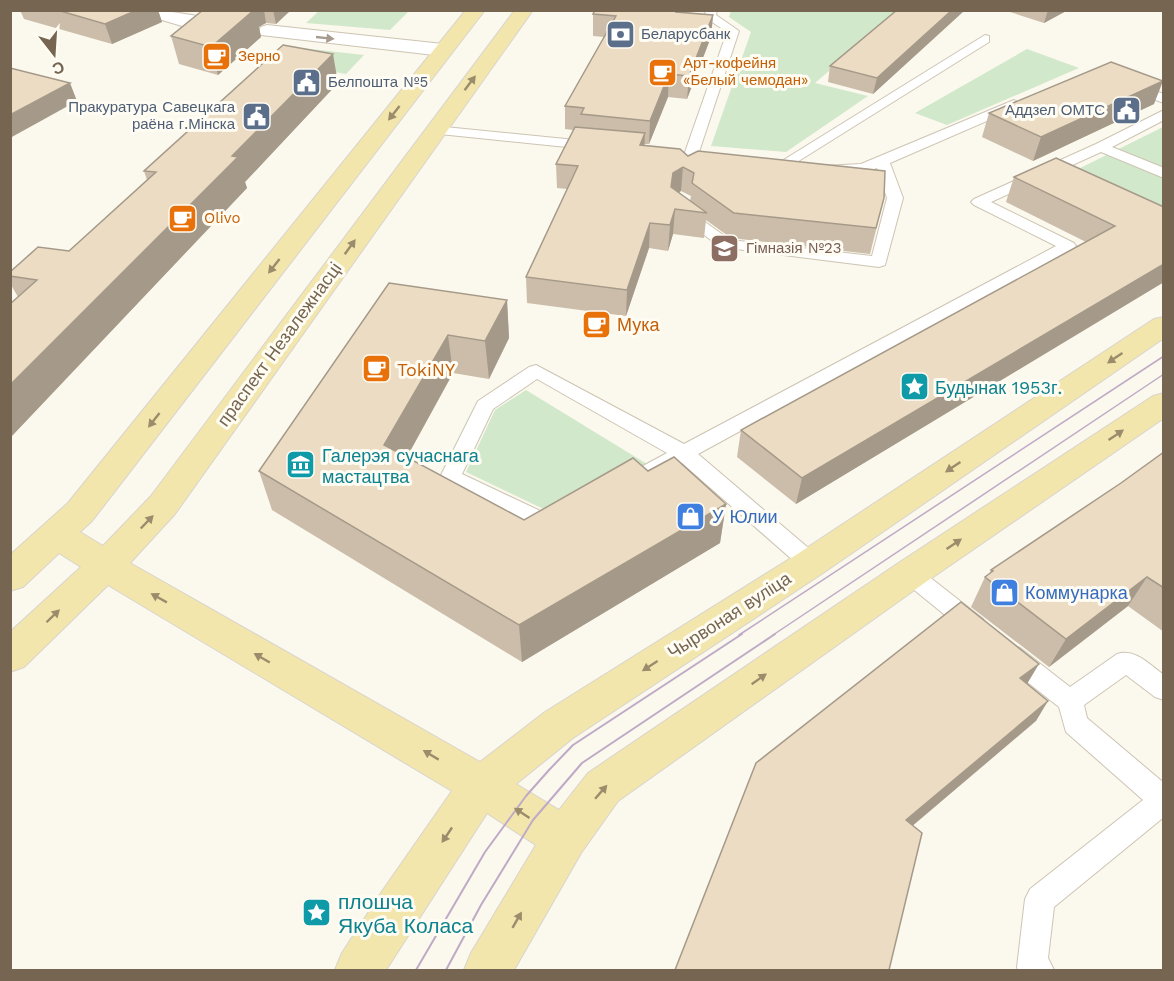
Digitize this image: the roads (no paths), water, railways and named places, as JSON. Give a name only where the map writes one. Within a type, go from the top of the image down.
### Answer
[{"type":"main road","points":[[10,577],[80,512],[476,10]]},
{"type":"main road","name":"праспект Незалежнасці","points":[[10,656],[106,565],[163,505],[524,10]]},
{"type":"main road","name":"Чырвоная вуліца","points":[[359,970],[399,906],[480,787],[559,725],[811,563],[1164,325]]},
{"type":"main road","points":[[488,970],[565,838],[603,787],[910,574],[1164,403]]},
{"type":"main road","points":[[56,534],[145,590],[430,754],[565,838]]},
{"type":"street","points":[[149,11],[182,21],[223,27]]},
{"type":"street","points":[[267,31],[443,50]]},
{"type":"lane","points":[[687,174],[691,155],[733,32],[710,16],[711,10]]},
{"type":"lane","points":[[985,39],[778,164],[841,170],[863,168],[1026,99]]},
{"type":"lane","points":[[1121,84],[1164,99]]},
{"type":"lane","points":[[632,481],[1068,246],[979,202],[1101,147],[1164,114]]},
{"type":"lane","points":[[435,130],[612,148]]},
{"type":"lane","points":[[1101,147],[1164,174]]},
{"type":"lane","points":[[682,198],[680,210],[726,244],[879,262],[895,198],[882,161]]},
{"type":"lane","points":[[571,514],[550,525],[450,477],[485,405],[536,371],[684,453],[811,563]]},
{"type":"lane","points":[[910,574],[1070,701],[1075,724],[1163,801],[1040,898],[1032,967],[1039,970]]},
{"type":"lane","points":[[1070,701],[1126,662],[1164,689]]},
{"type":"tram line","points":[[739,635],[1164,356]]},
{"type":"tram line","points":[[773,635],[1164,374]]},
{"type":"tram line","points":[[416,970],[485,852],[526,796],[573,745],[742,634]]},
{"type":"tram line","points":[[446,970],[481,905],[533,820],[582,763],[775,634]]},
{"type":"place","name":"Беларусбанк","points":[[620,34]]},
{"type":"place","name":"Зерно","points":[[217,56]]},
{"type":"place","name":"Арт-кофейня «Белый чемодан»","points":[[662,72]]},
{"type":"place","name":"Белпошта №5","points":[[307,82]]},
{"type":"place","name":"Аддзел ОМТС","points":[[1126,110]]},
{"type":"place","name":"Пракуратура Савецкага раёна г.Мінска","points":[[256,116]]},
{"type":"place","name":"Olivo","points":[[183,218]]},
{"type":"place","name":"Гімназія №23","points":[[725,248]]},
{"type":"place","name":"Мука","points":[[596,324]]},
{"type":"place","name":"TokiNY","points":[[376,369]]},
{"type":"place","name":"Будынак 1953г.","points":[[914,387]]},
{"type":"place","name":"Галерэя сучаснага мастацтва","points":[[301,465]]},
{"type":"place","name":"У Юлии","points":[[691,516]]},
{"type":"place","name":"Коммунарка","points":[[1004,592]]},
{"type":"place","name":"плошча Якуба Коласа","points":[[317,913]]}]
